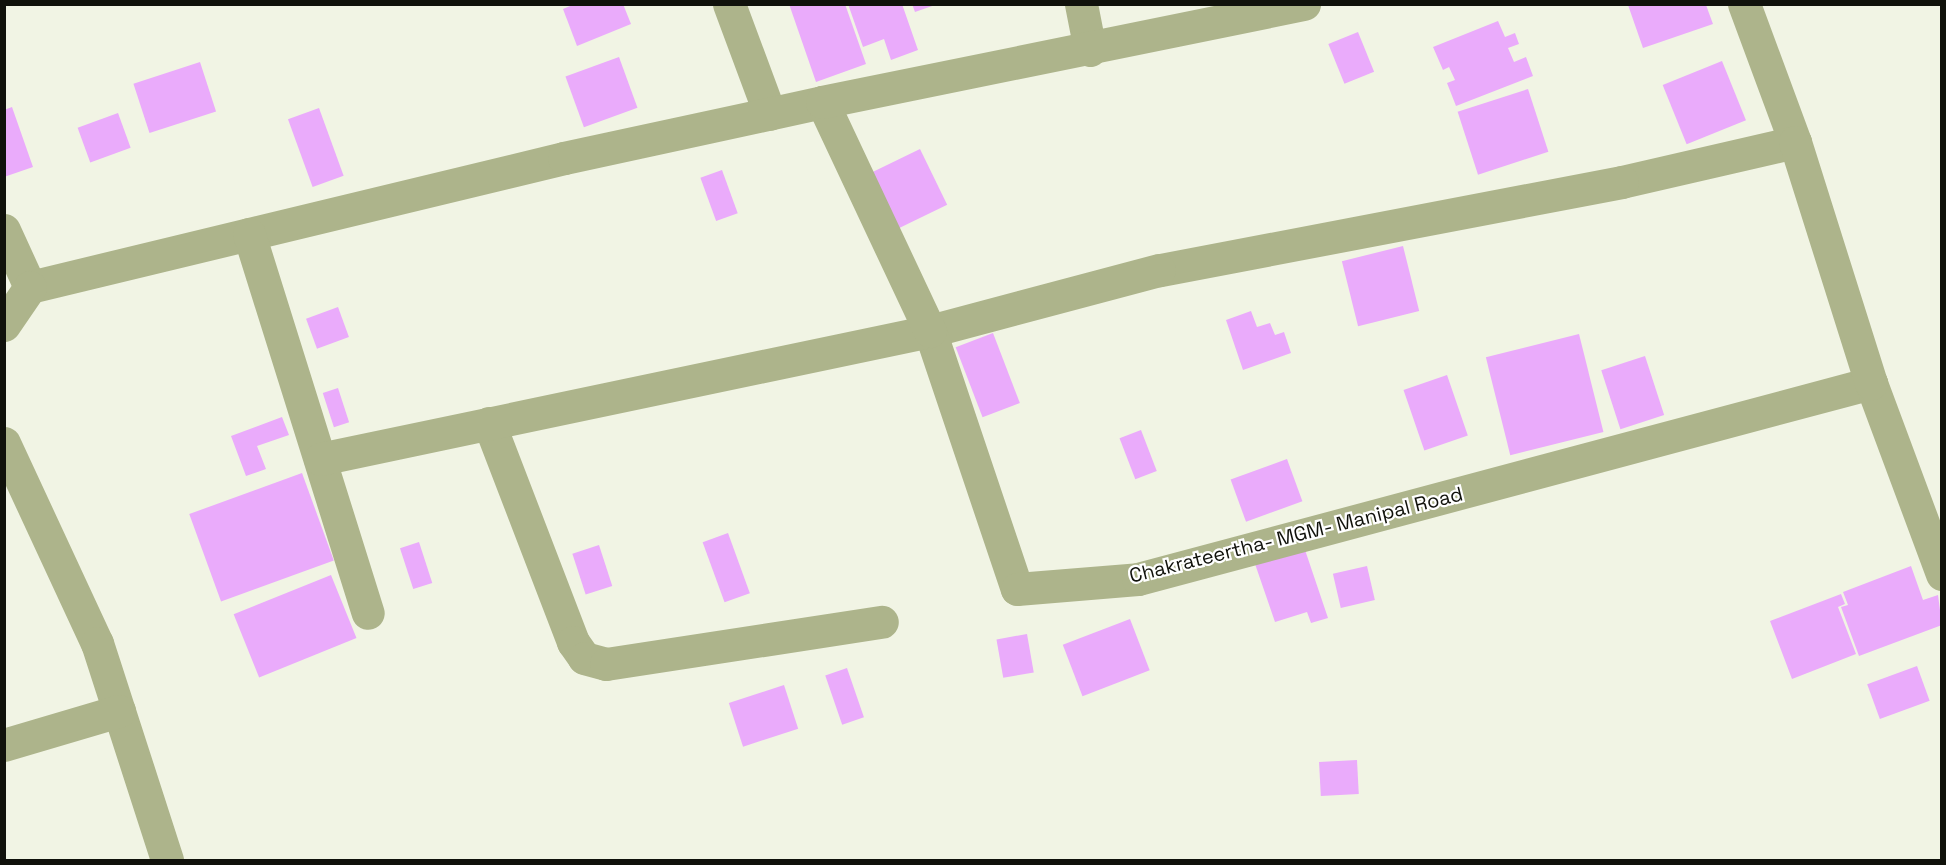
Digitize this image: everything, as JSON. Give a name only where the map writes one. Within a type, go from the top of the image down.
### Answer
[{"type":"street","points":[[729,4],[770,114]]},
{"type":"street","points":[[1081,4],[1090,50]]},
{"type":"street","points":[[4,325],[30,287],[822,102],[1090,50],[1304,4]]},
{"type":"street","points":[[1744,4],[1795,142],[1871,383],[1941,573]]},
{"type":"street","points":[[822,102],[930,331]]},
{"type":"street","points":[[320,459],[930,331],[1159,270],[1622,183],[1795,142]]},
{"type":"street","points":[[4,230],[30,287]]},
{"type":"street","points":[[249,234],[368,613]]},
{"type":"street","name":"Chakrateertha- MGM- Manipal Road","points":[[930,331],[1017,589],[1138,579],[1871,383]]},
{"type":"street","points":[[489,423],[573,642],[584,658],[606,664],[882,622]]},
{"type":"street","points":[[4,444],[97,643],[167,861]]},
{"type":"street","points":[[4,745],[119,711]]},
{"type":"building","points":[[575,4],[623,4],[631,24],[577,46],[563,9]]},
{"type":"building","points":[[789,4],[845,4],[866,64],[816,82]]},
{"type":"building","points":[[848,4],[902,4],[918,50],[891,60],[884,39],[863,47]]},
{"type":"building","points":[[912,4],[935,4],[935,5],[915,12]]},
{"type":"building","points":[[1628,5],[1706,5],[1713,24],[1643,48]]},
{"type":"building","points":[[1498,21],[1505,37],[1515,33],[1519,44],[1508,48],[1514,62],[1526,57],[1533,76],[1456,106],[1447,83],[1455,80],[1449,67],[1443,70],[1433,47]]},
{"type":"building","points":[[1358,32],[1374,72],[1344,84],[1328,44]]},
{"type":"building","points":[[619,57],[637,108],[584,127],[565,76]]},
{"type":"building","points":[[1722,61],[1746,120],[1687,144],[1663,85]]},
{"type":"building","points":[[200,62],[216,111],[149,133],[133,84]]},
{"type":"building","points":[[1528,89],[1548,152],[1478,175],[1458,112]]},
{"type":"building","points":[[12,107],[33,167],[4,177],[4,110]]},
{"type":"building","points":[[319,108],[344,176],[313,187],[288,119]]},
{"type":"building","points":[[118,113],[131,148],[90,162],[78,128]]},
{"type":"building","points":[[920,149],[947,205],[894,231],[867,175]]},
{"type":"building","points":[[722,170],[738,213],[716,221],[700,178]]},
{"type":"building","points":[[1403,246],[1419,311],[1358,326],[1342,261]]},
{"type":"building","points":[[338,307],[349,337],[317,349],[306,319]]},
{"type":"building","points":[[1251,311],[1257,327],[1270,323],[1275,335],[1284,332],[1291,353],[1243,370],[1226,320]]},
{"type":"building","points":[[993,333],[1020,403],[983,417],[956,347]]},
{"type":"building","points":[[1579,334],[1603,432],[1510,455],[1486,357]]},
{"type":"building","points":[[1645,356],[1664,415],[1620,429],[1601,370]]},
{"type":"building","points":[[1447,375],[1468,436],[1424,450],[1404,390]]},
{"type":"building","points":[[338,388],[349,422],[334,427],[323,393]]},
{"type":"building","points":[[282,417],[289,435],[257,446],[266,469],[246,476],[231,436]]},
{"type":"building","points":[[1141,430],[1157,471],[1135,479],[1120,438]]},
{"type":"building","points":[[1287,459],[1302,501],[1246,522],[1231,480]]},
{"type":"building","points":[[302,473],[334,560],[221,601],[189,514]]},
{"type":"building","points":[[728,533],[750,593],[725,602],[703,542]]},
{"type":"building","points":[[419,542],[432,583],[413,589],[400,548]]},
{"type":"building","points":[[1303,544],[1328,618],[1311,623],[1307,612],[1275,622],[1254,561]]},
{"type":"building","points":[[599,545],[612,586],[586,595],[572,554]]},
{"type":"building","points":[[1367,566],[1375,600],[1341,608],[1333,574]]},
{"type":"building","points":[[1911,566],[1923,600],[1938,595],[1942,625],[1859,656],[1841,607],[1848,605],[1843,592]]},
{"type":"building","points":[[331,575],[356,638],[259,677],[234,614]]},
{"type":"building","points":[[1841,594],[1845,604],[1838,607],[1856,654],[1792,679],[1770,621]]},
{"type":"building","points":[[1130,619],[1150,670],[1082,696],[1063,645]]},
{"type":"building","points":[[1027,634],[1034,672],[1003,678],[996,639]]},
{"type":"building","points":[[1917,666],[1930,701],[1880,719],[1867,684]]},
{"type":"building","points":[[847,668],[864,717],[842,725],[825,675]]},
{"type":"building","points":[[784,685],[798,729],[743,747],[729,703]]},
{"type":"building","points":[[1357,760],[1359,794],[1321,796],[1319,762]]}]
